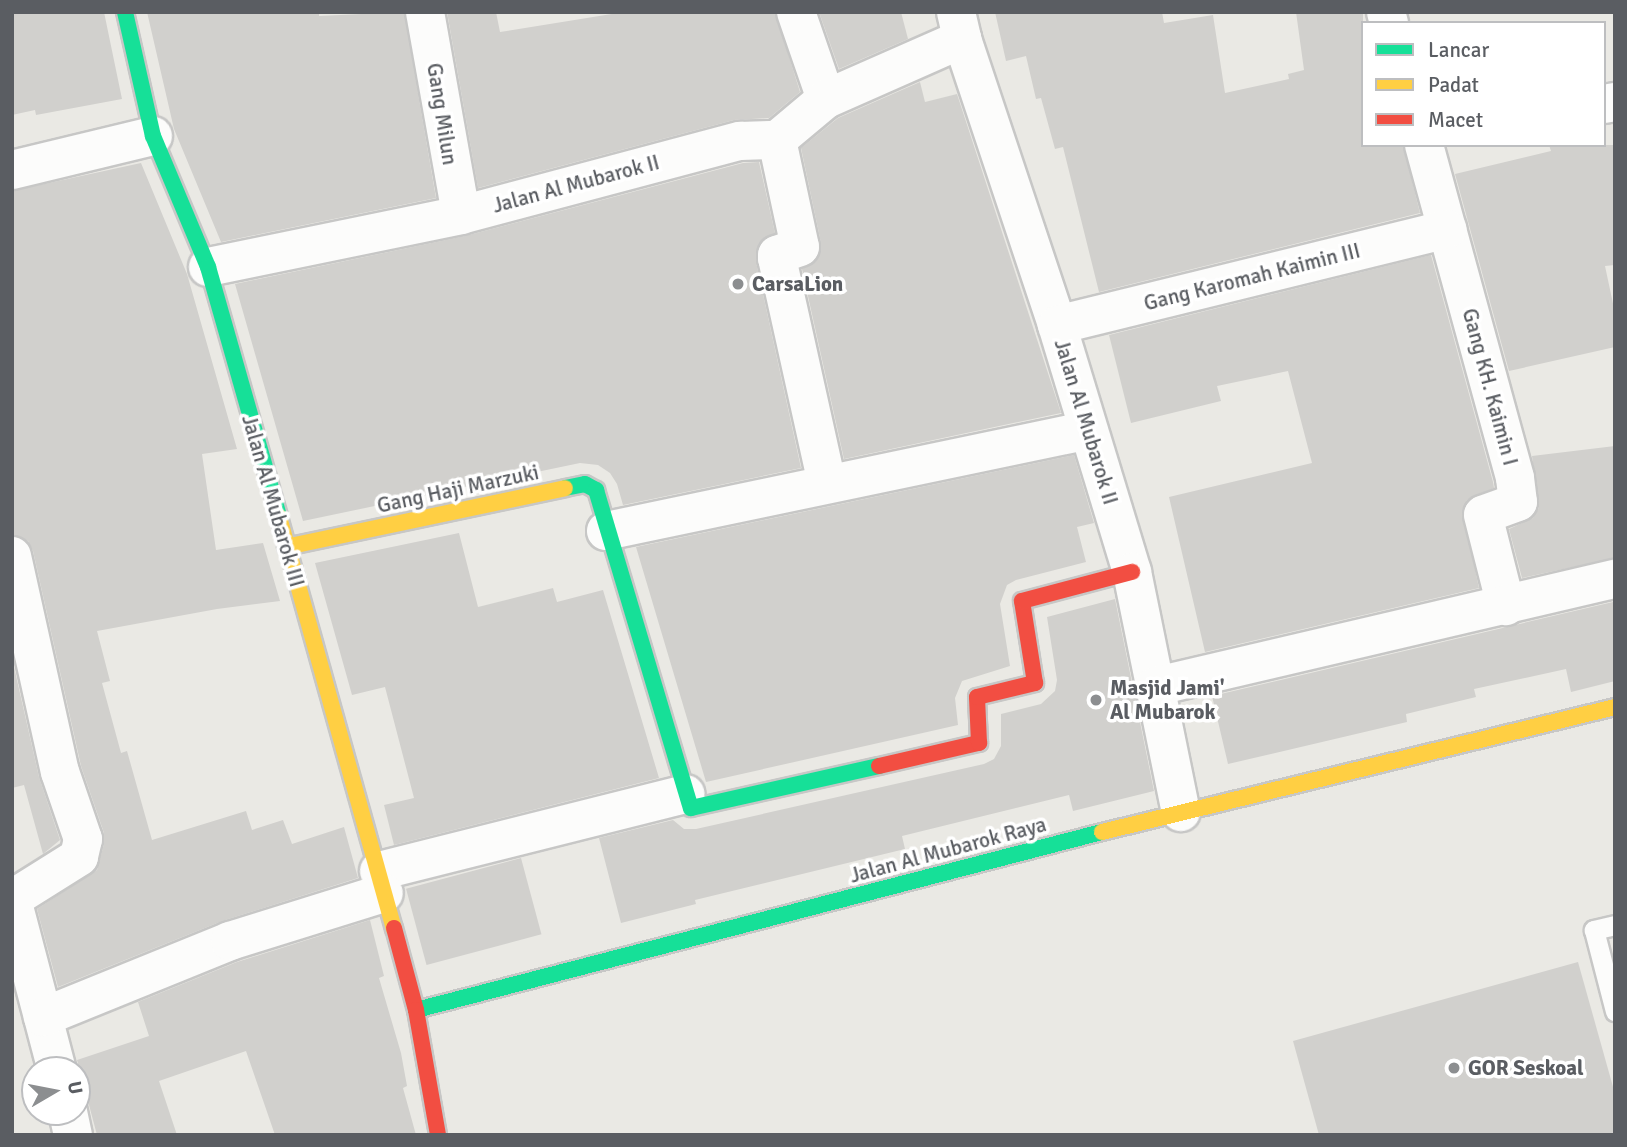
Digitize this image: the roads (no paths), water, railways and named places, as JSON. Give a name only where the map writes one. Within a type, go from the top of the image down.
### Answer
[{"type":"street","name":"Jalan Al Mubarok III","points":[[125,12],[153,136],[208,267],[416,1010]]},
{"type":"street","name":"Gang Milun","points":[[425,12],[461,215]]},
{"type":"street","points":[[796,12],[826,99]]},
{"type":"street","name":"Jalan Al Mubarok II","points":[[208,267],[461,215],[740,141],[777,140],[826,99],[959,26],[1057,325],[1132,572],[1153,687],[1181,812]]},
{"type":"street","points":[[12,170],[153,136]]},
{"type":"street","points":[[777,140],[800,247],[777,258],[827,483]]},
{"type":"street","name":"Gang KH. Kaimin I","points":[[1435,148],[1447,229],[1516,487],[1518,502],[1483,515],[1506,606]]},
{"type":"street","name":"Gang Karomah Kaimin III","points":[[1057,325],[1447,229]]},
{"type":"street","points":[[606,531],[1088,430]]},
{"type":"street","name":"Gang Haji Marzuki","points":[[286,547],[584,484],[596,490],[685,794]]},
{"type":"street","points":[[12,556],[60,772],[83,839],[83,850],[79,857],[12,899],[53,1056]]},
{"type":"street","points":[[43,1017],[381,882],[685,794],[688,806],[695,808],[979,743],[981,738],[977,697],[1035,683],[1022,601],[1132,572]]},
{"type":"street","points":[[1153,687],[1615,579]]},
{"type":"street","name":"Jalan Al Mubarok Raya","points":[[416,1010],[1181,812],[1615,708]]},
{"type":"street","points":[[416,1010],[438,1135]]},
{"type":"lane","points":[[1615,925],[1594,930],[1615,1011]]},
{"type":"place","name":"CarsaLion","points":[[738,284]]},
{"type":"place","name":"Masjid Jami' Al Mubarok","points":[[1096,700]]},
{"type":"place","name":"GOR Seskoal","points":[[1454,1068]]}]
